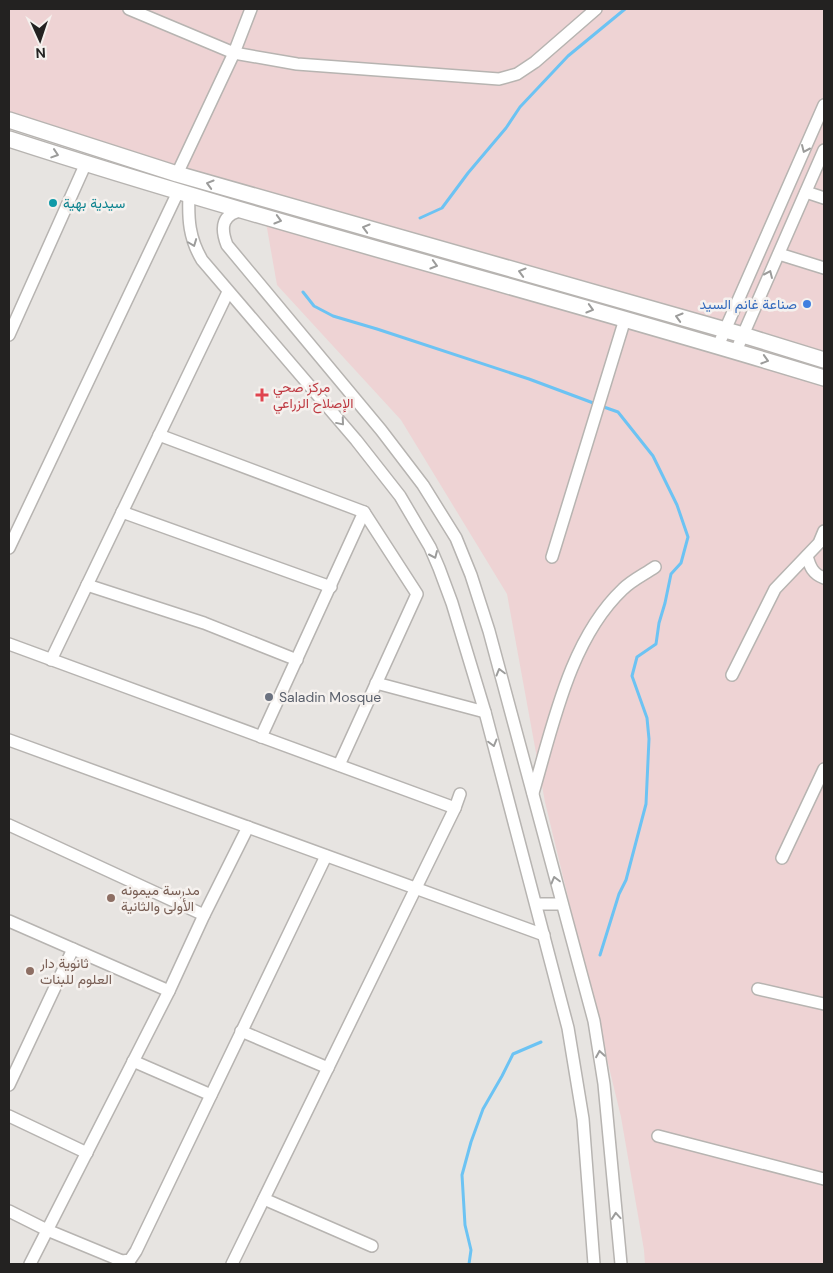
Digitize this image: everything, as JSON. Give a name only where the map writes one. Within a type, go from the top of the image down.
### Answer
[{"type":"main road","points":[[9,120],[177,174],[726,330],[824,360]]},
{"type":"main road","points":[[9,139],[184,194],[625,319],[824,378]]},
{"type":"street","points":[[129,9],[234,53],[297,64],[499,79],[518,74],[535,62],[596,9]]},
{"type":"street","points":[[177,174],[234,53],[250,9]]},
{"type":"street","points":[[718,346],[824,105]]},
{"type":"street","points":[[736,351],[824,150]]},
{"type":"street","points":[[9,335],[13,316],[86,164]]},
{"type":"street","points":[[806,192],[824,198]]},
{"type":"street","points":[[184,194],[193,244],[202,260],[356,440],[400,496],[430,547],[439,568],[452,603],[485,712],[568,1028],[579,1085],[583,1119],[594,1264]]},
{"type":"street","points":[[9,548],[13,527],[184,194]]},
{"type":"street","points":[[243,210],[229,215],[225,220],[223,229],[227,244],[402,456],[456,538],[471,575],[585,984],[600,1052],[607,1110],[620,1264]]},
{"type":"street","points":[[778,254],[824,268]]},
{"type":"street","points":[[51,660],[228,292]]},
{"type":"street","points":[[552,557],[625,319]]},
{"type":"street","points":[[159,435],[364,512],[417,594],[339,766]]},
{"type":"street","points":[[122,512],[331,587]]},
{"type":"street","points":[[261,737],[364,512]]},
{"type":"street","points":[[732,675],[775,589],[819,543],[824,531]]},
{"type":"street","points":[[807,556],[814,572],[824,578]]},
{"type":"street","points":[[533,793],[573,662],[601,614],[624,588],[655,567]]},
{"type":"street","points":[[87,585],[204,623],[297,660]]},
{"type":"street","points":[[9,644],[455,808]]},
{"type":"street","points":[[376,683],[485,712]]},
{"type":"street","points":[[10,744],[248,827],[544,935]]},
{"type":"street","points":[[782,858],[820,787],[824,769]]},
{"type":"street","points":[[232,1264],[455,808],[460,794]]},
{"type":"street","points":[[9,825],[204,915]]},
{"type":"street","points":[[30,1264],[169,991],[248,827]]},
{"type":"street","points":[[9,1211],[47,1230],[122,1261],[130,1260],[326,856]]},
{"type":"street","points":[[536,904],[562,904]]},
{"type":"street","points":[[9,921],[169,991]]},
{"type":"street","points":[[9,1085],[73,949]]},
{"type":"street","points":[[758,989],[824,1004]]},
{"type":"street","points":[[242,1031],[328,1068]]},
{"type":"street","points":[[133,1061],[211,1095]]},
{"type":"street","points":[[9,1116],[86,1153]]},
{"type":"street","points":[[658,1136],[824,1179]]},
{"type":"street","points":[[264,1199],[372,1246]]},
{"type":"shaded area","points":[[9,9],[824,9],[824,1264],[645,1264],[621,1117],[545,802],[507,594],[401,420],[277,285],[261,194],[9,117]]},
{"type":"waterway","points":[[420,218],[442,208],[468,173],[506,128],[520,107],[568,56],[625,9]]},
{"type":"waterway","points":[[303,292],[314,306],[333,316],[529,379],[596,404]]},
{"type":"waterway","points":[[600,955],[619,894],[626,880],[646,804],[649,739],[647,718],[632,676],[637,657],[656,644],[671,574],[681,563],[688,537],[677,505],[653,456],[618,412],[601,406]]},
{"type":"waterway","points":[[469,1264],[471,1250],[465,1225],[462,1175],[471,1142],[483,1109],[513,1054],[541,1042]]},
{"type":"place","name":"سيدية بهية","points":[[53,203]]},
{"type":"place","name":"صناعة غانم السيد","points":[[807,304]]},
{"type":"place","name":"مركز صحي الإصلاح الزراعي","points":[[262,395]]},
{"type":"place","name":"Saladin Mosque","points":[[269,697]]},
{"type":"place","name":"مدرسة ميمونه الأولى والثانية","points":[[111,898]]},
{"type":"place","name":"ثانوية دار العلوم للبنات","points":[[30,971]]}]
